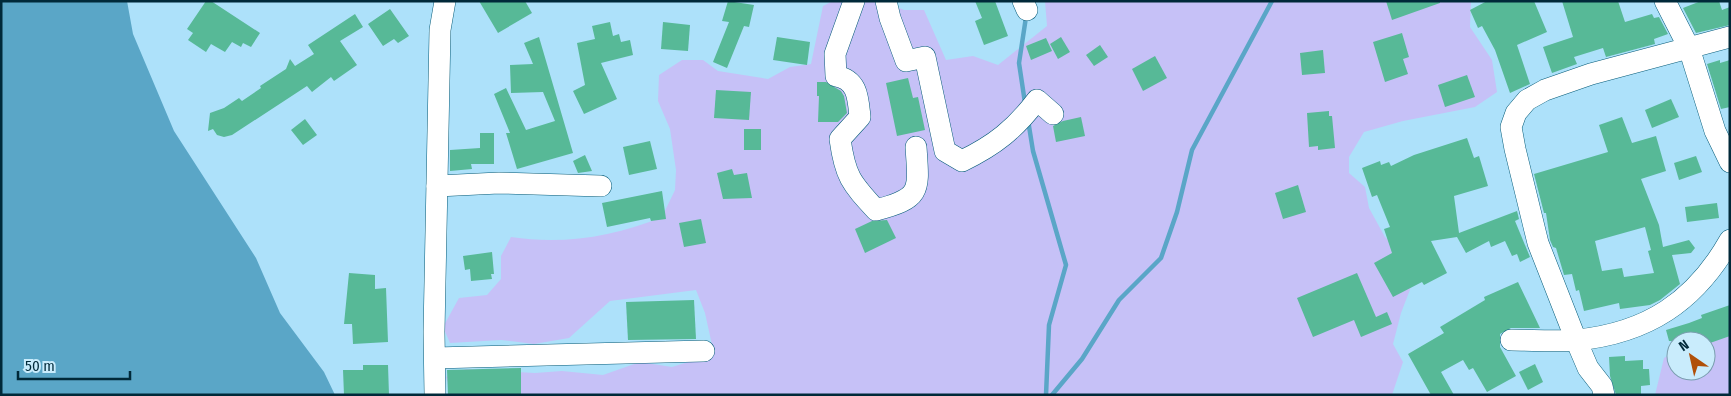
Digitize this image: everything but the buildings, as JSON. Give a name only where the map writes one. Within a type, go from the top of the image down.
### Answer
[{"type":"street","points":[[435,395],[440,30],[445,1]]},
{"type":"street","points":[[854,1],[835,54],[836,76],[849,80],[857,90],[860,117],[840,139],[843,160],[851,182],[876,210],[899,204],[915,192],[918,181],[916,146]]},
{"type":"street","points":[[886,1],[890,18],[906,61],[925,57],[945,151],[962,161],[990,148],[1020,122],[1037,100],[1053,114]]},
{"type":"street","points":[[1665,1],[1689,48],[1715,131],[1730,162]]},
{"type":"street","points":[[1604,395],[1602,386],[1588,368],[1538,243],[1511,127],[1516,113],[1527,100],[1545,90],[1592,74],[1730,37]]},
{"type":"street","points":[[437,186],[499,183],[601,186]]},
{"type":"street","points":[[1511,340],[1576,340],[1620,332],[1639,326],[1674,307],[1714,266],[1730,242]]},
{"type":"street","points":[[435,358],[704,351]]},
{"type":"shaded area","points":[[833,1],[883,1],[904,10],[924,10],[946,60],[973,56],[998,65],[1047,26],[1045,1],[1471,1],[1470,27],[1492,60],[1497,92],[1475,107],[1403,121],[1364,132],[1349,157],[1349,173],[1365,187],[1369,208],[1385,237],[1404,254],[1411,287],[1401,313],[1393,344],[1403,362],[1392,395],[452,395],[446,377],[466,369],[535,373],[562,371],[603,375],[640,362],[672,367],[714,354],[705,313],[696,290],[610,301],[569,338],[534,344],[501,340],[450,343],[443,327],[459,298],[487,295],[501,279],[501,256],[511,237],[549,240],[588,238],[625,230],[662,217],[675,190],[676,170],[670,129],[658,101],[659,75],[682,60],[703,60],[718,71],[768,79],[790,67],[811,64],[823,6]]},
{"type":"shaded area","points":[[1730,323],[1730,395],[1655,395],[1664,358],[1666,357],[1666,381],[1716,381],[1716,334]]},
{"type":"water","points":[[1,1],[127,1],[133,34],[174,131],[256,258],[280,313],[324,372],[335,395],[1,395]]},
{"type":"waterway","points":[[1052,395],[1082,359],[1119,300],[1161,258],[1177,212],[1192,150],[1272,1]]},
{"type":"waterway","points":[[1025,103],[1019,63],[1026,17]]},
{"type":"waterway","points":[[1028,120],[1033,151],[1066,265],[1049,325],[1046,395]]}]
